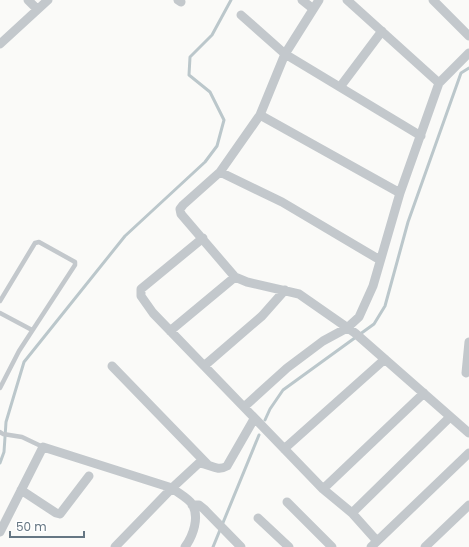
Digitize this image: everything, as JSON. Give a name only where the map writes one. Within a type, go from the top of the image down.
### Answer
[{"type":"street","points":[[28,0],[37,9]]},
{"type":"street","points":[[0,44],[48,0]]},
{"type":"street","points":[[302,0],[312,8]]},
{"type":"street","points":[[319,0],[312,8],[285,54],[260,115],[220,172],[180,209],[181,214],[235,277],[247,282],[299,294],[351,330],[469,433]]},
{"type":"street","points":[[347,0],[439,84]]},
{"type":"street","points":[[433,0],[469,36]]},
{"type":"street","points":[[241,15],[285,54],[421,136]]},
{"type":"street","points":[[340,87],[382,31]]},
{"type":"street","points":[[244,407],[287,368],[323,341],[351,330],[364,308],[373,286],[400,193],[439,84],[469,53]]},
{"type":"street","points":[[260,115],[400,193]]},
{"type":"street","points":[[220,172],[282,202],[380,260]]},
{"type":"street","points":[[203,238],[141,289],[141,296],[153,313],[254,419],[323,489],[352,512],[374,544],[469,453]]},
{"type":"street","points":[[170,331],[235,277]]},
{"type":"street","points":[[204,366],[262,316],[285,290]]},
{"type":"street","points":[[466,373],[469,342]]},
{"type":"street","points":[[284,449],[385,359]]},
{"type":"street","points":[[112,366],[208,465]]},
{"type":"street","points":[[323,489],[424,393]]},
{"type":"street","points":[[352,512],[450,417]]},
{"type":"street","points":[[115,547],[196,464],[199,462],[220,469],[227,466],[254,419]]},
{"type":"street","points":[[0,532],[43,447],[172,488],[192,505],[194,510],[194,531],[185,547]]},
{"type":"street","points":[[22,490],[56,513],[60,514],[89,476]]},
{"type":"street","points":[[287,502],[332,547]]},
{"type":"street","points":[[192,505],[199,505],[204,509],[240,547]]},
{"type":"street","points":[[425,547],[469,505]]},
{"type":"street","points":[[258,518],[289,547]]},
{"type":"lane","points":[[0,301],[35,243],[39,242],[74,260],[75,265],[18,350],[0,388]]},
{"type":"lane","points":[[0,313],[32,330]]},
{"type":"lane","points":[[2,433],[22,437],[43,447]]},
{"type":"waterway","points":[[0,463],[4,452],[6,422],[24,362],[125,236],[205,162],[217,146],[224,120],[210,92],[189,75],[190,57],[212,35],[231,0]]},
{"type":"waterway","points":[[265,420],[270,409],[283,390],[374,324],[385,306],[408,222],[461,73],[469,68]]},
{"type":"waterway","points":[[213,547],[259,435]]}]
